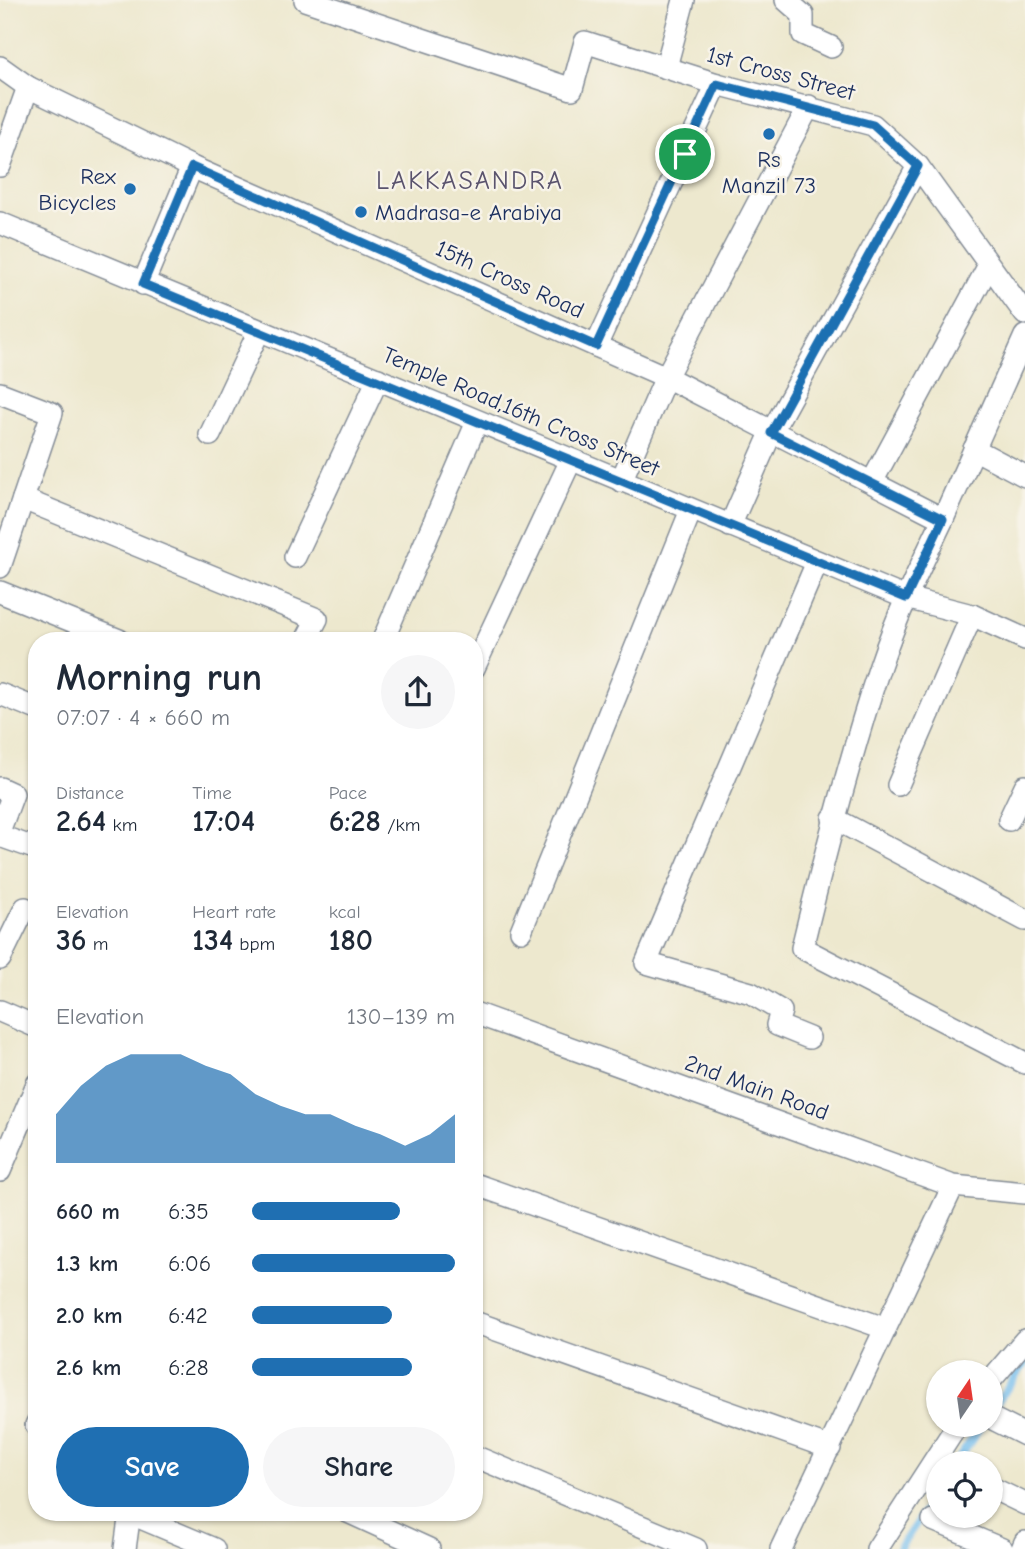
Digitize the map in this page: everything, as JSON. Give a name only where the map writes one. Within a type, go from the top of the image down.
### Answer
[{"type":"street","points":[[304,0],[338,5]]},
{"type":"street","points":[[666,67],[684,0]]},
{"type":"street","points":[[786,0],[803,16],[803,33],[831,47]]},
{"type":"street","name":"1st Cross Street","points":[[338,5],[572,89],[585,43],[717,84],[809,106],[873,125],[918,166],[1025,314]]},
{"type":"street","name":"15th Cross Road","points":[[0,67],[28,87],[192,167],[666,377],[943,519]]},
{"type":"street","points":[[596,346],[717,84]]},
{"type":"street","points":[[0,166],[28,87]]},
{"type":"street","points":[[621,481],[666,377],[809,106]]},
{"type":"street","points":[[730,526],[771,433],[918,166]]},
{"type":"street","points":[[143,284],[192,167]]},
{"type":"street","name":"Temple Road,16th Cross Street","points":[[0,223],[817,562],[906,598],[972,615],[1025,639]]},
{"type":"street","points":[[872,482],[989,264]]},
{"type":"street","points":[[210,435],[259,331]]},
{"type":"street","points":[[1025,336],[906,598],[880,665],[834,818],[802,948],[1025,1063]]},
{"type":"street","points":[[295,557],[379,379]]},
{"type":"street","points":[[0,393],[52,413],[0,567]]},
{"type":"street","points":[[386,632],[477,422]]},
{"type":"street","points":[[974,449],[1025,476]]},
{"type":"street","points":[[483,649],[571,460]]},
{"type":"street","points":[[23,499],[317,620],[310,632]]},
{"type":"street","points":[[522,931],[691,510]]},
{"type":"street","points":[[809,1038],[777,1024],[781,1011],[751,993],[646,963],[817,562]]},
{"type":"street","points":[[0,592],[99,632]]},
{"type":"street","points":[[898,785],[972,615]]},
{"type":"street","points":[[0,694],[28,705]]},
{"type":"street","points":[[1009,820],[1025,786]]},
{"type":"street","points":[[0,789],[13,794],[0,829]]},
{"type":"street","points":[[834,818],[1025,920]]},
{"type":"street","points":[[0,836],[28,846]]},
{"type":"street","points":[[0,959],[25,908]]},
{"type":"street","points":[[0,1011],[28,1023]]},
{"type":"street","name":"2nd Main Road","points":[[483,1016],[953,1186],[1025,1193]]},
{"type":"street","points":[[0,1171],[28,1105]]},
{"type":"street","points":[[781,1549],[953,1186]]},
{"type":"street","points":[[483,1187],[884,1328]]},
{"type":"street","points":[[483,1325],[830,1448]]},
{"type":"street","points":[[1003,1365],[1025,1339]]},
{"type":"street","points":[[1003,1424],[1025,1435]]},
{"type":"street","points":[[877,1549],[950,1437]]},
{"type":"street","points":[[483,1461],[696,1549]]},
{"type":"street","points":[[1003,1493],[1025,1504]]},
{"type":"street","points":[[125,1549],[128,1521]]},
{"type":"street","points":[[148,1521],[214,1549]]},
{"type":"street","points":[[368,1521],[429,1549]]},
{"type":"street","points":[[942,1528],[956,1540],[1002,1549]]},
{"type":"street","points":[[1022,1549],[1025,1542]]},
{"type":"waterway","points":[[1003,1394],[1025,1363]]},
{"type":"waterway","points":[[964,1451],[973,1437]]},
{"type":"waterway","points":[[899,1549],[926,1509]]},
{"type":"place","name":"Rs Manzil 73","points":[[769,134]]},
{"type":"place","name":"Rex Bicycles","points":[[130,189]]},
{"type":"place","name":"Madrasa-e Arabiya","points":[[361,212]]},
{"type":"district","name":"LAKKASANDRA","points":[[470,180]]},
{"type":"route","points":[[717,84],[809,106],[873,125],[918,166],[771,433],[943,519],[906,598],[143,284],[192,167],[596,346],[685,154],[717,84]]}]
